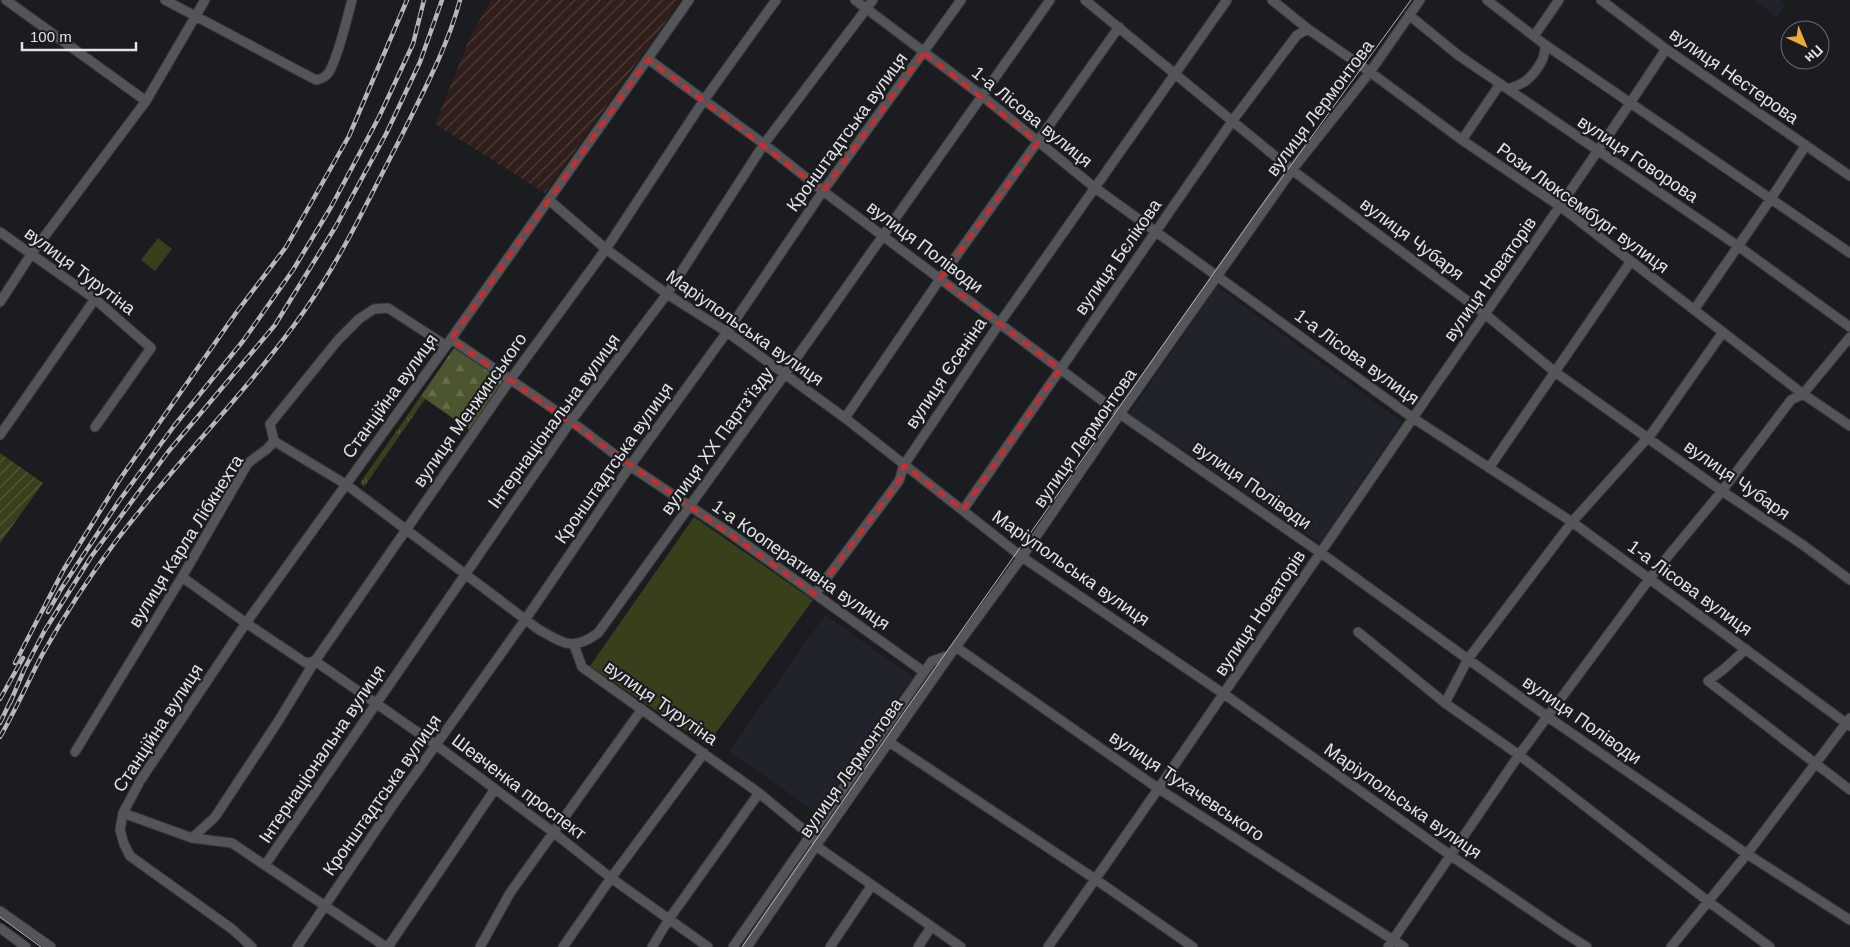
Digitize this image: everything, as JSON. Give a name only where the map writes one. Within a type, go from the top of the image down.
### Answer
[{"type":"street","points":[[6,0],[146,102]]},
{"type":"street","points":[[165,0],[316,80],[329,73],[352,0]]},
{"type":"street","points":[[0,302],[32,253],[146,102],[205,0]]},
{"type":"street","name":"Станційна вулиця","points":[[123,813],[140,781],[246,623],[347,485],[689,0]]},
{"type":"street","name":"вулиця Менжинського","points":[[192,838],[215,816],[279,720],[315,661],[510,380],[606,249],[704,100],[776,0]]},
{"type":"street","name":"1-а Лісова вулиця","points":[[855,0],[981,95],[1094,188],[1413,418],[1572,522],[1849,722]]},
{"type":"street","name":"Інтернаціональна вулиця","points":[[265,865],[571,421],[667,294],[764,144],[873,0]]},
{"type":"street","name":"Кронштадтська вулиця","points":[[297,947],[326,907],[393,805],[525,620],[630,466],[726,332],[823,191],[961,0]]},
{"type":"street","name":"вулиця XX Партз'їзду","points":[[574,645],[585,642],[598,633],[785,374],[1050,0]]},
{"type":"street","name":"вулиця Чубаря","points":[[1085,0],[1292,170],[1485,314],[1555,372],[1722,491],[1803,545],[1850,580]]},
{"type":"street","name":"вулиця Єсеніна","points":[[814,594],[899,481],[904,465],[999,324],[1227,0]]},
{"type":"street","name":"Рози Люксембург вулиця","points":[[1272,0],[1308,29],[1462,140],[1561,207],[1803,394],[1850,426]]},
{"type":"street","name":"вулиця Лермонтова","points":[[747,947],[816,846],[950,655],[1022,557],[1292,170],[1370,72],[1420,0]]},
{"type":"street","points":[[1486,0],[1544,44],[1630,104],[1850,253]]},
{"type":"street","points":[[1534,36],[1560,0]]},
{"type":"street","name":"вулиця Нестерова","points":[[1601,0],[1666,49],[1850,176]]},
{"type":"street","name":"вулиця Говорова","points":[[1409,16],[1500,84],[1738,246],[1850,327]]},
{"type":"street","points":[[845,418],[940,279],[1119,27]]},
{"type":"street","name":"вулиця Бєлікова","points":[[963,510],[1233,120],[1298,35],[1308,29]]},
{"type":"street","points":[[1508,89],[1526,81],[1539,66],[1546,48],[1544,44]]},
{"type":"street","name":"вулиця Новаторів","points":[[1048,947],[1561,207],[1597,150],[1666,49]]},
{"type":"street","name":"вулиця Поліводи","points":[[648,59],[764,144],[823,191],[1120,414],[1321,553],[1548,717],[1747,854],[1850,920]]},
{"type":"street","points":[[1462,140],[1500,84]]},
{"type":"street","points":[[1694,310],[1806,145]]},
{"type":"street","name":"Маріупольська вулиця","points":[[549,200],[606,249],[667,294],[726,332],[845,418],[1022,557],[1224,694],[1450,855],[1587,947]]},
{"type":"street","name":"вулиця Турутіна","points":[[0,232],[95,299],[151,348],[95,427]]},
{"type":"street","points":[[1489,468],[1631,261]]},
{"type":"street","points":[[0,435],[95,299]]},
{"type":"street","points":[[448,342],[388,308],[374,309],[359,319],[338,340],[270,424],[274,441],[347,485],[525,620],[562,642],[574,645]]},
{"type":"street","points":[[1445,703],[1468,660],[1572,522],[1652,434],[1723,332]]},
{"type":"street","points":[[1391,944],[1519,755],[1650,578],[1722,491],[1791,400],[1803,394],[1850,337]]},
{"type":"street","name":"1-а Кооперативна вулиця","points":[[448,342],[510,380],[571,421],[630,466],[730,533],[924,672]]},
{"type":"street","name":"вулиця Карла Лібкнехта","points":[[75,752],[182,577],[248,463],[267,449],[274,441]]},
{"type":"street","name":"Шевченка проспект","points":[[182,577],[306,663],[315,661],[436,745],[612,878],[708,947]]},
{"type":"street","points":[[1358,632],[1445,703],[1519,755],[1770,947]]},
{"type":"street","name":"вулиця Турутіна","points":[[574,645],[582,667],[759,793],[816,840],[816,846],[961,947]]},
{"type":"street","name":"вулиця Тухачевського","points":[[956,647],[1159,789],[1391,944],[1404,947]]},
{"type":"street","points":[[1746,648],[1708,681],[1850,790]]},
{"type":"street","points":[[924,672],[932,661],[950,655]]},
{"type":"street","name":"вулиця Лермонтова","points":[[733,947],[924,672]]},
{"type":"street","points":[[480,947],[510,893],[642,709]]},
{"type":"street","points":[[1671,947],[1747,854],[1815,763],[1849,722]]},
{"type":"street","points":[[889,742],[1193,947]]},
{"type":"street","points":[[563,947],[704,753]]},
{"type":"street","points":[[252,947],[232,929],[130,856],[120,830],[123,813],[192,838],[232,843],[387,947],[495,789]]},
{"type":"street","points":[[652,947],[669,919],[759,793]]},
{"type":"street","points":[[830,947],[872,885]]},
{"type":"street","points":[[0,911],[51,947]]},
{"type":"street","points":[[918,947],[931,927]]},
{"type":"street","points":[[0,928],[25,946]]},
{"type":"highlighted area","points":[[924,53],[1038,142],[940,279],[1060,369],[963,510],[904,465],[899,481],[815,594],[451,339],[648,59],[823,191]]},
{"type":"shaded area","points":[[491,0],[681,0],[545,193],[435,124],[471,35]]},
{"type":"shaded area","points":[[1753,0],[1780,0],[1786,4],[1777,17]]},
{"type":"shaded area","points":[[1217,286],[1402,422],[1320,543],[1129,414]]},
{"type":"shaded area","points":[[825,615],[913,677],[817,813],[729,751]]},
{"type":"green space","points":[[158,238],[172,249],[155,271],[141,260]]},
{"type":"green space","points":[[454,348],[503,381],[470,430],[421,396]]},
{"type":"green space","points":[[421,396],[425,399],[364,487],[360,483]]},
{"type":"green space","points":[[0,453],[43,483],[0,543]]},
{"type":"green space","points":[[694,517],[813,600],[707,745],[590,666]]},
{"type":"tram line","points":[[742,947],[902,715],[1259,209],[1411,0]]},
{"type":"tram line","points":[[0,917],[41,947]]},
{"type":"railway","points":[[15,663],[64,569],[120,479],[236,313],[286,247],[349,136],[407,0]]},
{"type":"railway","points":[[48,612],[119,501],[174,426],[243,341],[293,270],[331,207],[379,117],[413,44],[424,0]]},
{"type":"railway","points":[[10,703],[24,670],[45,630],[91,557],[168,452],[275,325],[336,226],[386,134],[420,62],[442,0]]},
{"type":"railway","points":[[0,737],[50,640],[106,555],[163,483],[260,369],[318,290],[355,227],[425,90],[441,54],[460,0]]},
{"type":"railway","points":[[0,699],[23,658]]},
{"type":"railway","points":[[0,723],[12,698]]}]
